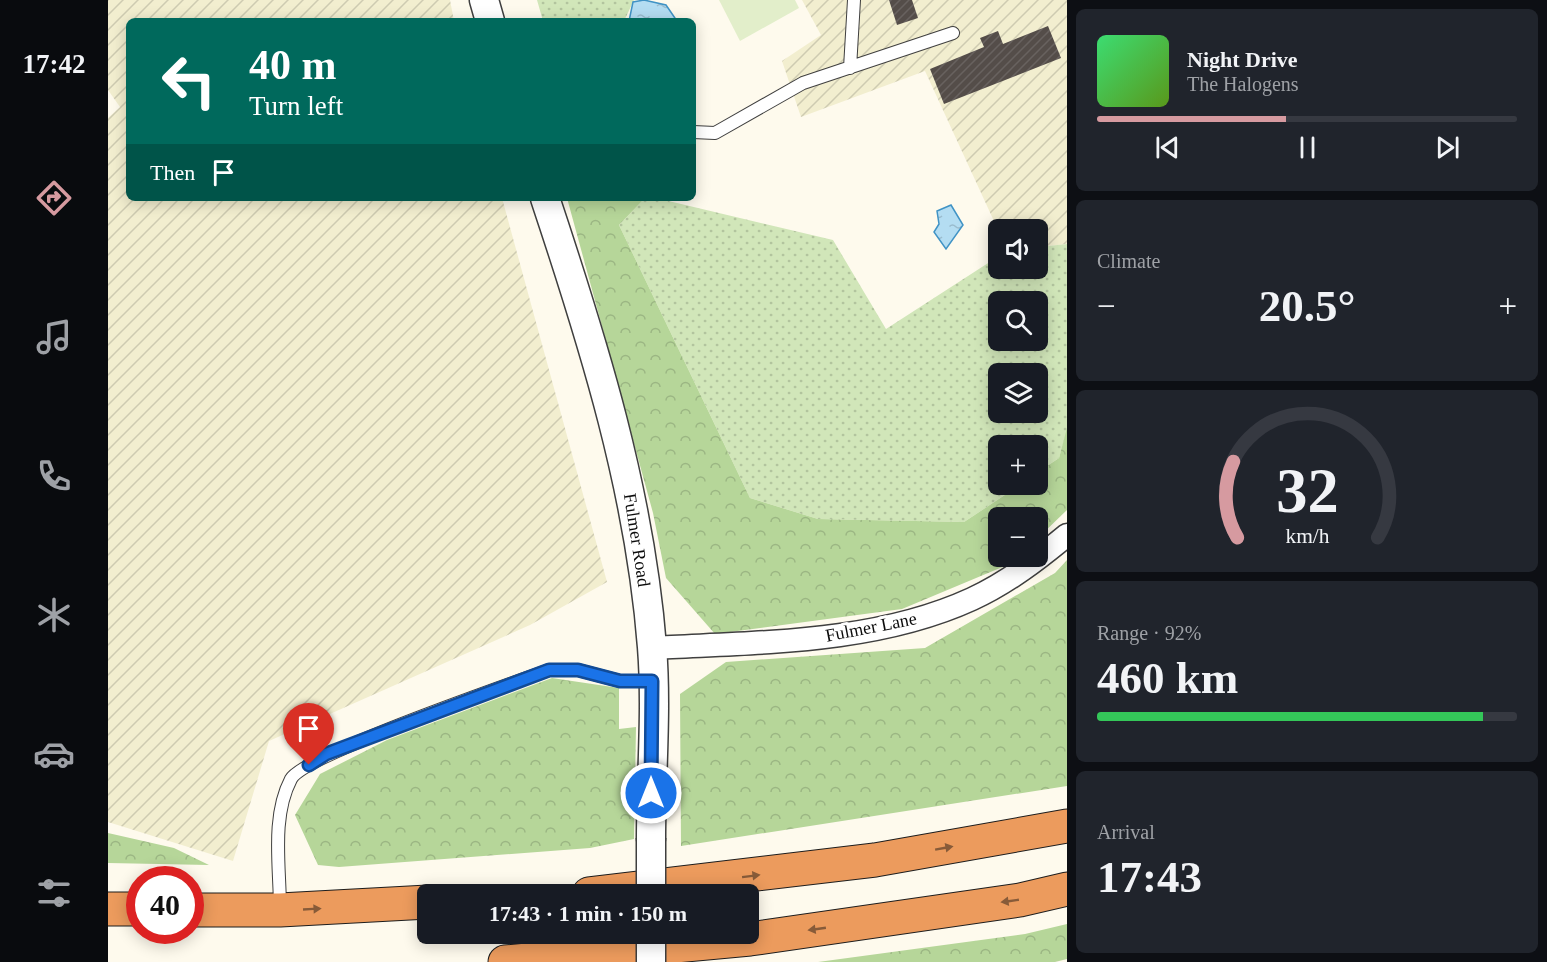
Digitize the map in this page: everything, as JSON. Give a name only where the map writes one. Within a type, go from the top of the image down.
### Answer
[{"type":"highway","points":[[673,884],[876,860],[1067,826]]},
{"type":"highway","points":[[506,962],[750,939],[1020,900],[1067,889]]},
{"type":"highway","points":[[204,910],[280,910],[417,903]]},
{"type":"highway","points":[[108,909],[126,909]]},
{"type":"street","points":[[484,0],[489,18]]},
{"type":"street","name":"Fulmer Road","points":[[546,201],[615,423],[643,573],[652,648],[651,884]]},
{"type":"street","name":"Fulmer Lane","points":[[652,648],[798,639],[888,625],[928,616],[972,599],[997,586],[1067,535]]},
{"type":"street","points":[[651,944],[651,962]]},
{"type":"lane","points":[[850,68],[854,0]]},
{"type":"lane","points":[[696,132],[715,133],[803,83],[953,33]]},
{"type":"lane","points":[[280,910],[280,808],[292,777],[326,754],[549,670],[578,670],[620,681],[652,681]]},
{"type":"shaded area","points":[[108,0],[450,0],[453,18],[126,18],[126,201],[503,201],[607,582],[530,625],[269,741],[233,861],[108,822],[108,118],[120,107],[108,90]]},
{"type":"shaded area","points":[[802,0],[1067,0],[1067,244],[1048,246],[1048,219],[993,219],[925,71],[801,117],[782,61],[821,35]]},
{"type":"green space","points":[[537,0],[634,0],[625,18],[542,18]]},
{"type":"green space","points":[[719,0],[795,0],[799,8],[740,41]]},
{"type":"green space","points":[[568,201],[642,201],[619,225],[750,498],[818,519],[964,522],[1005,495],[1048,495],[1048,465],[1059,458],[1067,428],[1067,510],[1048,528],[1048,507],[988,507],[988,567],[1002,567],[902,609],[715,634],[666,578],[653,513]]},
{"type":"green space","points":[[642,201],[669,201],[833,240],[886,329],[988,263],[988,279],[1048,279],[1048,246],[1067,244],[1067,431],[1059,458],[1048,465],[1048,435],[988,435],[988,495],[1005,495],[964,522],[818,519],[750,498],[619,225]]},
{"type":"green space","points":[[1067,560],[1067,786],[681,846],[680,694],[726,662],[925,648],[1055,573]]},
{"type":"green space","points":[[552,678],[619,688],[619,729],[636,727],[634,839],[590,848],[339,867],[318,865],[295,815],[320,774],[387,740]]},
{"type":"green space","points":[[108,833],[174,848],[209,865],[108,863]]},
{"type":"green space","points":[[1067,924],[1067,959],[1055,962],[818,962],[1025,934]]},
{"type":"water","points":[[644,0],[666,5],[675,18],[630,18],[633,2]]},
{"type":"water","points":[[951,205],[963,225],[946,249],[934,232],[939,224],[937,211]]},
{"type":"building","points":[[889,0],[912,0],[918,18],[897,25]]},
{"type":"building","points":[[1048,26],[1061,58],[944,104],[930,69],[984,47],[980,38],[998,31],[1003,44]]},
{"type":"route","points":[[309,765],[326,754],[549,670],[578,670],[620,681],[652,681],[651,793]]}]
